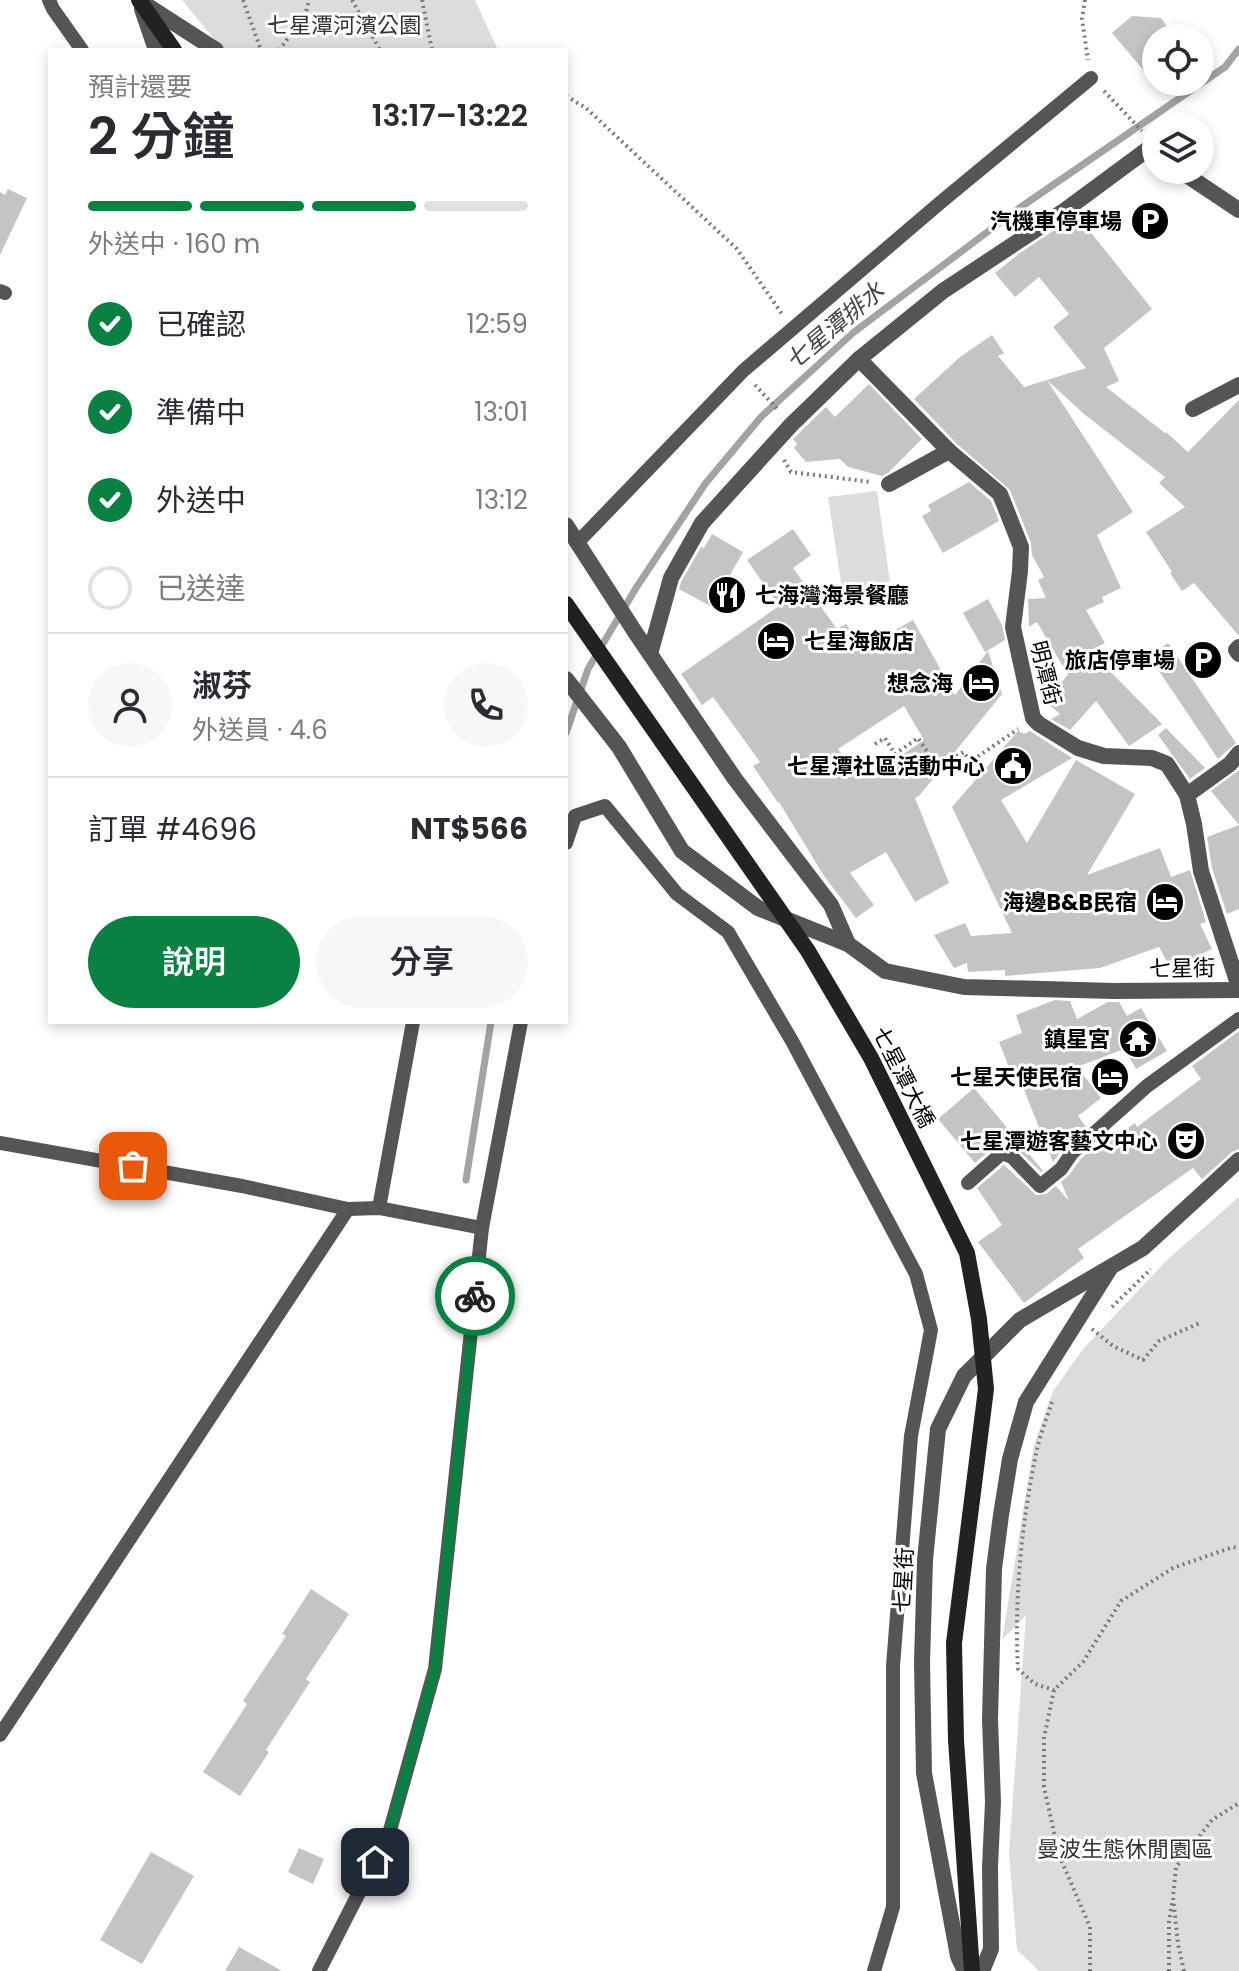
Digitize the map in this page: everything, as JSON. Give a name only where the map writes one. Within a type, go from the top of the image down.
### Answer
[{"type":"main road","points":[[139,0],[173,48]]},
{"type":"main road","name":"七星潭大橋","points":[[568,607],[808,951],[871,1058],[967,1253],[979,1319],[986,1389],[954,1643],[956,1740],[972,1971]]},
{"type":"street","points":[[139,0],[155,48]]},
{"type":"street","points":[[139,0],[213,48]]},
{"type":"street","points":[[650,654],[671,578],[702,523],[775,441],[859,359],[943,291],[1077,202],[1142,153]]},
{"type":"street","points":[[1200,184],[1239,210]]},
{"type":"street","name":"明潭街","points":[[859,359],[949,451],[1000,494],[1021,547],[1013,627],[1033,718],[1078,748],[1104,756],[1152,758],[1167,764],[1187,795],[1201,871],[1239,988]]},
{"type":"street","points":[[1193,409],[1239,385]]},
{"type":"street","points":[[889,484],[949,451]]},
{"type":"street","points":[[568,528],[735,779],[831,905],[848,944]]},
{"type":"street","points":[[1239,647],[1236,650],[1239,654]]},
{"type":"street","name":"七星街","points":[[568,682],[619,747],[682,851],[758,908],[848,944],[885,971],[964,987],[1115,991],[1239,988]]},
{"type":"street","points":[[1187,795],[1230,764],[1239,753]]},
{"type":"street","name":"七星街","points":[[965,1971],[958,1956],[924,1773],[922,1662],[925,1560],[938,1429],[964,1376],[1020,1320],[1143,1248],[1239,1160]]},
{"type":"street","name":"七星街","points":[[982,1971],[991,1949],[993,1802],[990,1719],[994,1569],[1010,1459],[1026,1402],[1110,1267]]},
{"type":"lane","points":[[49,0],[81,48]]},
{"type":"lane","points":[[578,542],[743,371],[1091,78]]},
{"type":"lane","points":[[568,837],[575,816],[605,806],[677,894],[728,932],[792,1041],[916,1274],[928,1316],[931,1330],[911,1436],[893,1666],[893,1907],[874,1971]]},
{"type":"lane","points":[[968,1183],[1002,1153],[1012,1157],[1040,1186],[1147,1086],[1239,1019]]},
{"type":"lane","points":[[379,1208],[413,1024]]},
{"type":"lane","points":[[319,1971],[389,1834],[435,1669],[482,1228],[521,1024]]},
{"type":"lane","points":[[0,1143],[228,1183],[348,1209],[379,1208],[482,1228]]},
{"type":"lane","points":[[0,1735],[348,1209]]},
{"type":"path","points":[[243,0],[260,48]]},
{"type":"path","points":[[281,48],[305,16],[309,0]]},
{"type":"path","points":[[352,0],[379,48]]},
{"type":"path","points":[[422,0],[432,48]]},
{"type":"path","points":[[1085,0],[1082,19],[1091,78]]},
{"type":"path","points":[[1107,94],[1142,132]]},
{"type":"path","points":[[568,97],[586,108],[737,249],[793,329]]},
{"type":"path","points":[[743,371],[791,425]]},
{"type":"path","points":[[775,441],[791,472],[889,484]]},
{"type":"path","points":[[875,744],[885,738],[895,754],[918,738],[937,766],[964,752],[970,762],[1033,718]]},
{"type":"path","points":[[1090,1328],[1113,1346],[1143,1360],[1159,1341],[1202,1322]]},
{"type":"path","points":[[1052,1402],[1038,1446],[1025,1520],[1016,1624],[1018,1669],[1035,1684],[1054,1690]]},
{"type":"path","points":[[1090,1971],[1090,1927],[1059,1855],[1044,1787],[1044,1738],[1054,1690],[1083,1662],[1121,1601],[1173,1568],[1233,1547],[1239,1548]]},
{"type":"path","points":[[1169,1971],[1169,1922],[1176,1867],[1212,1820],[1239,1803]]},
{"type":"path","points":[[1173,1897],[1184,1971]]},
{"type":"green space","name":"七星潭河濱公園","points":[[182,0],[475,0],[497,48],[221,48]]},
{"type":"green space","points":[[877,491],[890,582],[842,589],[828,497]]},
{"type":"green space","name":"曼波生態休閒園區","points":[[1239,1197],[1239,1971],[1039,1971],[1017,1950],[1009,1853],[1026,1615],[1002,1640],[1034,1445],[1053,1391],[1084,1348],[1166,1261]]},
{"type":"building","points":[[1132,16],[1161,18],[1165,24],[1142,24],[1142,68],[1112,33]]},
{"type":"building","points":[[8,189],[27,198],[0,255],[0,192],[5,195]]},
{"type":"building","points":[[1077,215],[1152,309],[1104,348],[1119,381],[1106,387],[1188,452],[1239,400],[1239,636],[1194,583],[1182,591],[1146,532],[1185,507],[1159,483],[1165,477],[1084,414],[1047,380],[1086,368],[1053,327],[1069,314],[1039,277],[1015,297],[995,273]]},
{"type":"building","points":[[992,335],[1004,353],[998,356],[1024,387],[1047,380],[1133,512],[1097,535],[1121,588],[1102,597],[1104,602],[1086,610],[1105,643],[1090,651],[1162,724],[1129,746],[1096,701],[1070,730],[1051,719],[1060,714],[1045,701],[1068,675],[1037,622],[1029,627],[1028,599],[1046,598],[1038,580],[1044,577],[1032,555],[1031,543],[1010,490],[956,443],[914,399],[960,357]]},
{"type":"building","points":[[869,384],[922,439],[882,476],[848,467],[840,459],[806,462],[794,448],[797,444],[793,439],[826,407],[835,417]]},
{"type":"building","points":[[969,482],[991,501],[999,521],[943,553],[922,516],[931,511],[928,505]]},
{"type":"building","points":[[793,529],[811,555],[793,568],[837,629],[846,624],[863,648],[913,620],[955,695],[988,651],[1002,694],[915,798],[949,883],[915,902],[886,852],[850,873],[874,905],[856,918],[824,876],[753,766],[760,762],[713,697],[702,705],[681,674],[779,606],[747,560]],"holes":[[[904,706],[924,740],[883,768],[860,779],[838,749]]]},
{"type":"building","points":[[712,534],[743,552],[712,607],[679,589],[701,547],[704,548]]},
{"type":"building","points":[[988,599],[1002,625],[1005,640],[985,652],[963,613]]},
{"type":"building","points":[[1168,643],[1236,743],[1218,759],[1149,656]]},
{"type":"building","points":[[1166,728],[1205,768],[1190,779],[1158,735]]},
{"type":"building","points":[[1018,731],[1024,734],[1030,731],[1072,758],[1001,800],[1027,843],[1076,760],[1135,794],[1087,875],[1160,848],[1171,877],[1190,870],[1206,922],[1200,924],[1212,949],[1188,960],[1167,962],[1159,947],[1100,968],[1005,976],[1005,970],[968,972],[967,963],[954,968],[934,935],[965,923],[971,936],[1012,933],[952,807]]},
{"type":"building","points":[[1239,770],[1239,825],[1211,791]]},
{"type":"building","points":[[1239,825],[1239,909],[1227,914],[1212,868],[1207,837]]},
{"type":"building","points":[[1055,1000],[1070,1001],[1077,1019],[1108,1002],[1119,1002],[1127,1016],[1141,1008],[1167,1051],[1136,1069],[1124,1049],[1077,1067],[1101,1098],[1078,1116],[1086,1127],[1053,1162],[1014,1065],[1009,1067],[999,1042],[1022,1033],[1016,1015]]},
{"type":"building","points":[[1239,1031],[1239,1149],[1202,1179],[1193,1168],[1078,1249],[1084,1258],[1024,1303],[978,1242],[1002,1225],[977,1188],[1004,1165],[1036,1195],[1046,1194],[1056,1186],[1069,1201],[1061,1182],[1080,1160],[1099,1142],[1102,1147],[1135,1123],[1137,1127],[1201,1079],[1192,1066]]},
{"type":"building","points":[[974,1088],[1043,1171],[1016,1148],[1001,1143],[975,1163],[938,1119]]},
{"type":"building","points":[[311,1589],[349,1614],[306,1679],[310,1682],[240,1796],[203,1772],[247,1704],[243,1701],[286,1636],[282,1634]]},
{"type":"building","points":[[299,1848],[324,1859],[313,1884],[288,1872]]},
{"type":"building","points":[[151,1852],[194,1876],[142,1964],[100,1940]]},
{"type":"building","points":[[239,1947],[282,1971],[225,1971]]},
{"type":"waterway","name":"七星潭排水","points":[[568,727],[588,669],[636,588],[705,484],[761,417],[854,332],[1018,209],[1225,67],[1239,49]]},
{"type":"waterway","name":"七星潭排水","points":[[466,1180],[491,1024]]},
{"type":"way so far","points":[[133,1166],[348,1209],[379,1208],[482,1228],[475,1296]]},
{"type":"place","name":"汽機車停車場","points":[[1150,221]]},
{"type":"place","name":"七海灣海景餐廳","points":[[727,595]]},
{"type":"place","name":"七星海飯店","points":[[776,641]]},
{"type":"place","name":"旅店停車場","points":[[1203,660]]},
{"type":"place","name":"想念海","points":[[981,683]]},
{"type":"place","name":"七星潭社區活動中心","points":[[1013,766]]},
{"type":"place","name":"海邊B&B民宿","points":[[1165,902]]},
{"type":"place","name":"鎮星宮","points":[[1138,1039]]},
{"type":"place","name":"七星天使民宿","points":[[1110,1077]]},
{"type":"place","name":"七星潭遊客藝文中心","points":[[1186,1141]]},
{"type":"route","points":[[375,1862],[389,1834],[435,1669],[475,1296]]}]
